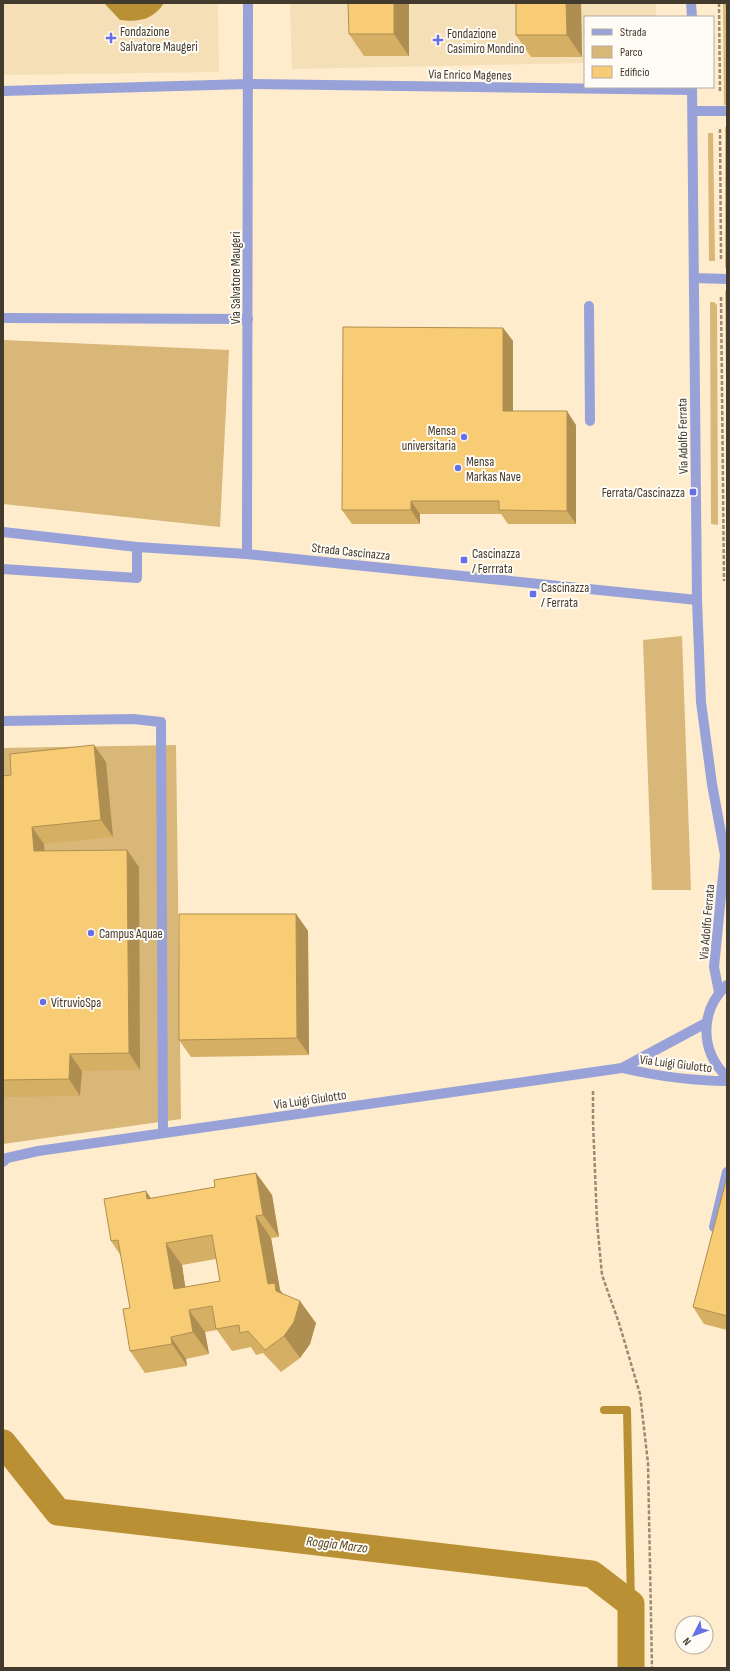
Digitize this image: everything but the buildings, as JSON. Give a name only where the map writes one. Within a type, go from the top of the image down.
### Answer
[{"type":"street","name":"Via Salvatore Maugeri","points":[[247,554],[248,3]]},
{"type":"street","points":[[691,3],[692,16]]},
{"type":"street","name":"Via Enrico Magenes","points":[[3,91],[248,84],[584,88]]},
{"type":"street","name":"Via Enrico Magenes","points":[[603,88],[692,89]]},
{"type":"street","name":"Via Adolfo Ferrata","points":[[692,89],[697,600],[701,702],[712,784],[726,857],[714,967],[719,992]]},
{"type":"street","points":[[693,111],[727,111]]},
{"type":"street","points":[[694,278],[727,279]]},
{"type":"street","points":[[589,306],[590,421]]},
{"type":"street","points":[[3,318],[248,319]]},
{"type":"street","name":"Strada Cascinazza","points":[[3,532],[137,547],[247,554],[697,600]]},
{"type":"street","points":[[3,569],[137,578],[137,547]]},
{"type":"street","points":[[3,721],[133,719],[161,722],[163,1133]]},
{"type":"street","points":[[727,985],[719,992],[710,1006],[706,1023],[706,1040],[710,1056],[719,1070],[727,1077]]},
{"type":"street","name":"Via Luigi Giulotto","points":[[3,1162],[7,1158],[38,1151],[622,1068],[706,1023]]},
{"type":"street","name":"Via Luigi Giulotto","points":[[622,1068],[652,1075],[699,1081],[727,1081]]},
{"type":"street","points":[[712,1235],[727,1172]]},
{"type":"path","points":[[594,1072],[593,1129],[597,1222],[602,1275],[619,1323],[640,1394],[648,1463],[652,1668]]},
{"type":"shaded area","name":"Fondazione Salvatore Maugeri","points":[[3,3],[218,3],[219,72],[3,75]]},
{"type":"shaded area","points":[[104,3],[164,3],[160,9],[145,19],[133,21],[120,20]]},
{"type":"shaded area","name":"Fondazione Casimiro Mondino","points":[[290,3],[656,3],[656,16],[584,16],[584,63],[292,69]]},
{"type":"green space","points":[[723,3],[727,3],[727,105],[724,105]]},
{"type":"green space","points":[[725,127],[727,127],[727,268],[725,268]]},
{"type":"green space","points":[[708,133],[713,133],[715,261],[709,261]]},
{"type":"green space","points":[[725,291],[727,291],[727,468]]},
{"type":"green space","points":[[710,302],[714,302],[717,305],[718,525],[711,524]]},
{"type":"green space","points":[[3,340],[229,350],[220,527],[3,504]]},
{"type":"green space","points":[[682,636],[691,890],[652,890],[643,640]]},
{"type":"green space","name":"Campus Aquae","points":[[176,745],[181,1119],[3,1144],[3,748]]},
{"type":"waterway","points":[[604,1410],[627,1410],[631,1604]]},
{"type":"waterway","name":"Roggia Marzo","points":[[3,1443],[58,1512],[592,1574],[631,1604],[631,1668]]},
{"type":"place","name":"Fondazione Salvatore Maugeri","points":[[111,38]]},
{"type":"place","name":"Fondazione Casimiro Mondino","points":[[438,40]]},
{"type":"place","name":"Mensa universitaria","points":[[464,437]]},
{"type":"place","name":"Mensa Markas Nave","points":[[458,468]]},
{"type":"place","name":"Ferrata/Cascinazza","points":[[693,492]]},
{"type":"place","name":"Cascinazza / Ferrrata","points":[[464,560]]},
{"type":"place","name":"Cascinazza / Ferrata","points":[[533,594]]},
{"type":"place","name":"Campus Aquae","points":[[91,933]]},
{"type":"place","name":"VitruvioSpa","points":[[43,1002]]}]
